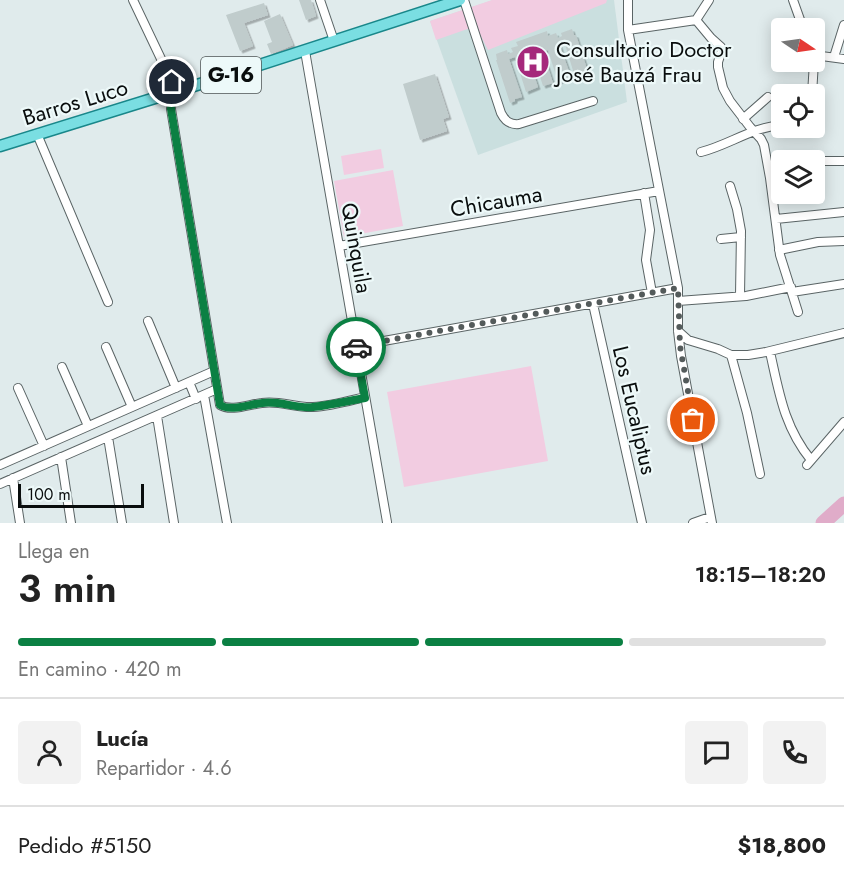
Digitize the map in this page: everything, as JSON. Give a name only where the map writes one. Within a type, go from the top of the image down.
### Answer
[{"type":"main road","name":"Barros Luco","points":[[0,146],[462,0]]},
{"type":"street","points":[[133,0],[172,82],[171,109],[220,403],[222,406],[231,408],[274,402],[314,407],[365,398]]},
{"type":"street","points":[[320,0],[334,41]]},
{"type":"street","points":[[462,0],[501,113],[506,120],[512,124],[519,124],[593,100]]},
{"type":"street","points":[[627,0],[628,30],[678,288],[678,331],[681,356],[710,506],[711,520],[693,523]]},
{"type":"street","points":[[628,30],[696,20],[709,0]]},
{"type":"street","points":[[793,0],[799,18]]},
{"type":"street","points":[[696,20],[721,47],[718,73],[723,88],[730,101],[764,145],[779,250],[798,312]]},
{"type":"street","points":[[834,57],[844,25]]},
{"type":"street","name":"Quinquila","points":[[304,51],[387,522]]},
{"type":"street","points":[[825,56],[844,59]]},
{"type":"street","points":[[743,118],[768,97]]},
{"type":"street","points":[[701,152],[771,126]]},
{"type":"street","points":[[37,134],[108,302]]},
{"type":"street","points":[[825,161],[844,161]]},
{"type":"street","points":[[730,186],[741,237],[740,296]]},
{"type":"street","name":"Chicauma","points":[[339,246],[659,191]]},
{"type":"street","points":[[644,193],[650,230],[646,260],[652,293]]},
{"type":"street","points":[[776,219],[844,212]]},
{"type":"street","points":[[721,239],[741,237]]},
{"type":"street","points":[[779,250],[818,242],[844,241]]},
{"type":"street","points":[[678,301],[844,284]]},
{"type":"street","points":[[356,346],[678,288]]},
{"type":"street","name":"Los Eucaliptus","points":[[593,304],[642,523]]},
{"type":"street","points":[[147,321],[176,388]]},
{"type":"street","points":[[678,331],[688,340],[731,355],[770,352],[844,333]]},
{"type":"street","points":[[106,347],[132,407]]},
{"type":"street","points":[[770,352],[785,415],[809,463],[844,422]]},
{"type":"street","points":[[731,355],[747,413],[760,474]]},
{"type":"street","points":[[62,367],[88,426]]},
{"type":"street","points":[[20,523],[0,465],[214,371]]},
{"type":"street","points":[[189,382],[200,397],[227,523]]},
{"type":"street","points":[[18,388],[44,446]]},
{"type":"street","points":[[7,481],[217,389]]},
{"type":"street","points":[[157,416],[174,523]]},
{"type":"street","points":[[108,437],[122,523]]},
{"type":"street","points":[[61,457],[71,523]]},
{"type":"shaded area","points":[[492,0],[607,0],[606,3],[488,50],[476,26],[436,40],[430,21]]},
{"type":"shaded area","name":"Consultorio Doctor José Bauzá Frau","points":[[493,0],[614,0],[627,102],[478,155],[430,21]]},
{"type":"shaded area","points":[[381,149],[384,168],[344,175],[341,156]]},
{"type":"shaded area","points":[[393,170],[403,226],[344,237],[334,181]]},
{"type":"shaded area","points":[[531,366],[548,461],[404,487],[387,392]]},
{"type":"building","points":[[299,0],[311,0],[316,16],[306,20]]},
{"type":"building","points":[[264,3],[268,15],[244,23],[253,46],[240,51],[226,15]]},
{"type":"building","points":[[280,14],[293,45],[271,54],[267,44],[272,42],[264,21]]},
{"type":"building","points":[[572,29],[588,72],[575,77],[564,41],[559,43],[571,77],[558,82],[548,50],[543,52],[553,83],[543,86],[533,55],[528,57],[538,87],[526,92],[515,57],[509,59],[522,97],[510,103],[496,54],[507,50],[508,54],[513,52],[511,48],[518,46],[516,42],[547,31],[548,36],[556,33],[558,38],[562,36],[561,33]]},
{"type":"building","points":[[435,74],[449,117],[443,119],[447,131],[420,140],[403,84]]},
{"type":"waterway","points":[[823,523],[844,504]]},
{"type":"way so far","points":[[356,347],[678,288],[678,331],[693,420]]},
{"type":"place","name":"Consultorio Doctor José Bauzá Frau","points":[[533,62]]},
{"type":"route","points":[[172,82],[171,109],[220,405],[231,408],[274,402],[308,407],[365,398],[356,347]]}]
